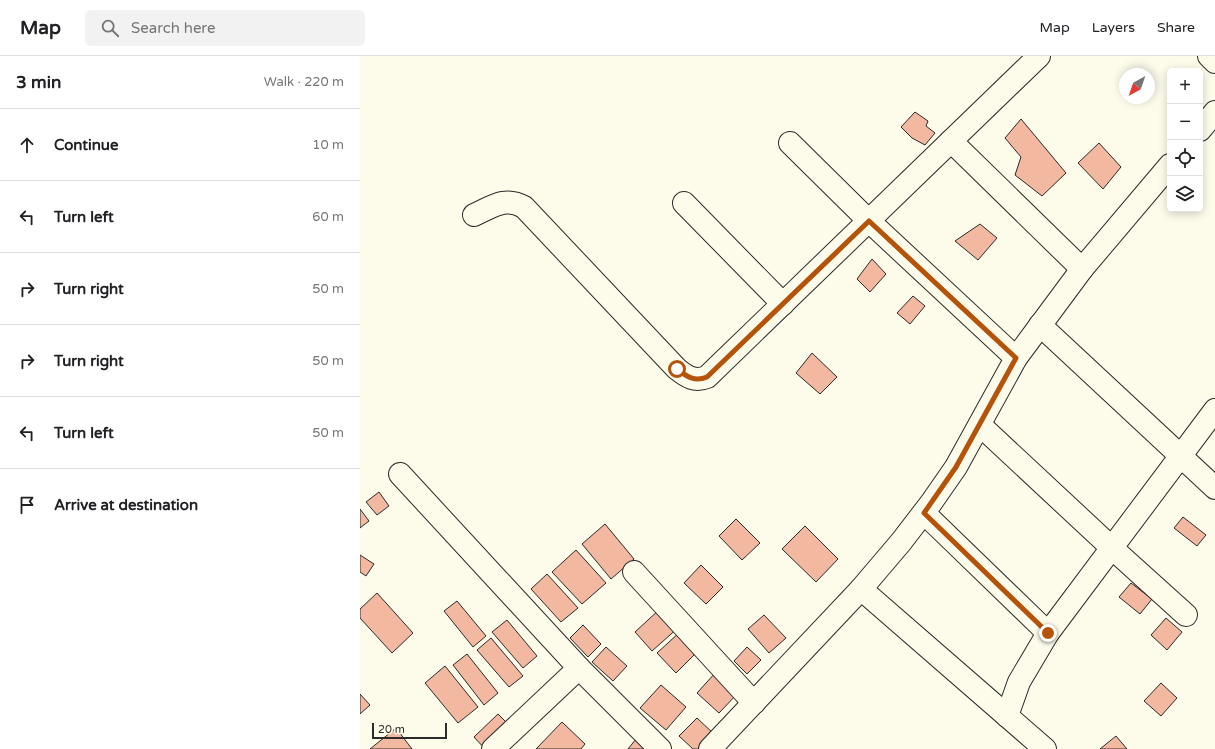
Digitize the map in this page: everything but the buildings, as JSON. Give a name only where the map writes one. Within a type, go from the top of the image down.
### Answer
[{"type":"street","points":[[474,215],[502,202],[517,203],[524,207],[677,369],[686,376],[700,380],[707,377],[1039,56]]},
{"type":"street","points":[[1210,56],[1215,62]]},
{"type":"street","points":[[1203,126],[1215,112]]},
{"type":"street","points":[[951,142],[1082,270]]},
{"type":"street","points":[[790,143],[869,221],[1016,358]]},
{"type":"street","points":[[710,749],[861,589],[924,513],[956,467],[1016,358],[1082,270],[1167,169]]},
{"type":"street","points":[[684,202],[783,304]]},
{"type":"street","points":[[1040,325],[1215,488]]},
{"type":"street","points":[[1008,716],[1019,682],[1048,633],[1113,549],[1215,410]]},
{"type":"street","points":[[980,425],[1186,615]]},
{"type":"street","points":[[400,474],[579,668],[660,749]]},
{"type":"street","points":[[924,513],[1048,633]]},
{"type":"street","points":[[634,572],[754,703]]},
{"type":"street","points":[[861,589],[1045,749]]},
{"type":"street","points":[[493,749],[579,668]]},
{"type":"route","points":[[677,369],[693,379],[700,380],[707,377],[869,221],[1016,358],[956,467],[924,513],[1048,633]]}]
